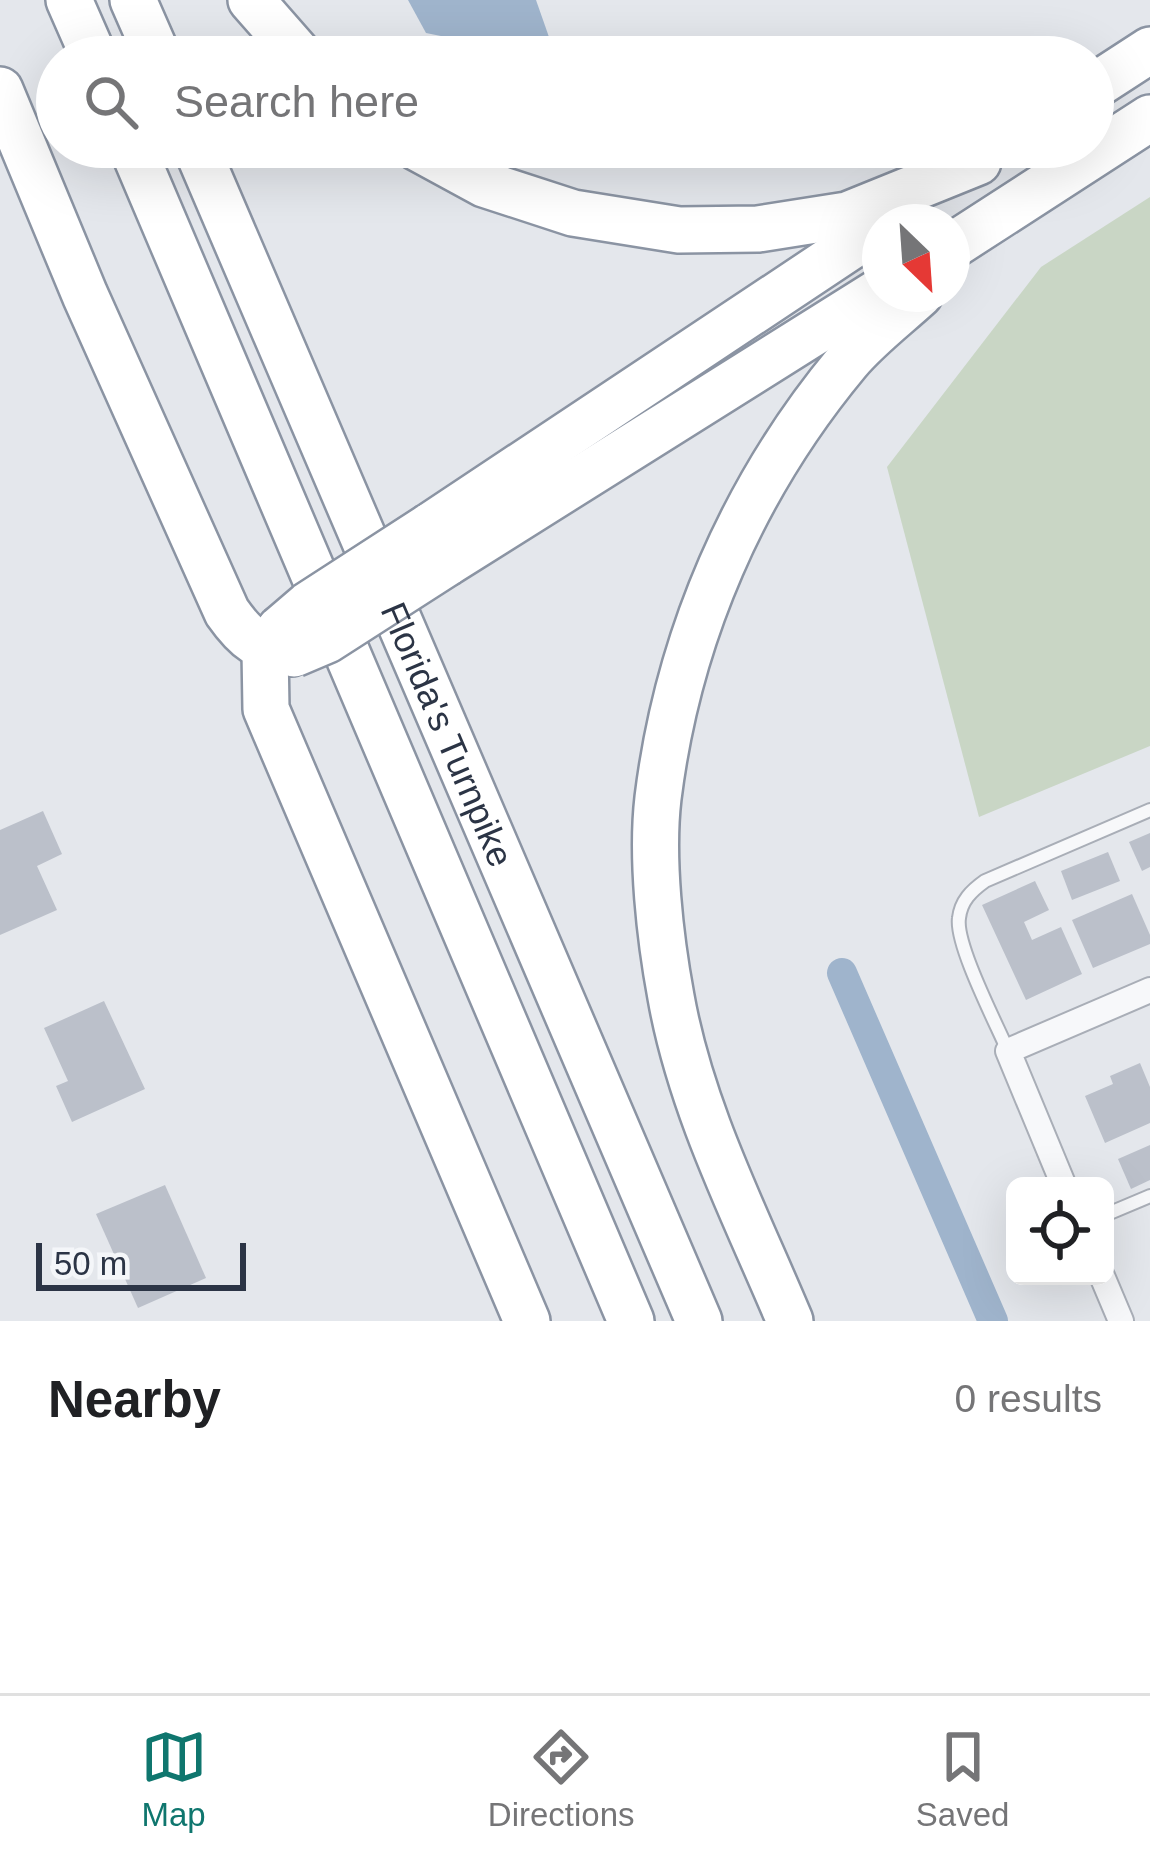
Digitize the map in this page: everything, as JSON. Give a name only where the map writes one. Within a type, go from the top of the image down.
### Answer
[{"type":"highway","points":[[69,0],[85,36]]},
{"type":"highway","points":[[133,0],[149,36]]},
{"type":"highway","points":[[251,0],[283,36]]},
{"type":"highway","points":[[1114,73],[1150,50]]},
{"type":"highway","points":[[0,89],[85,295],[227,612],[239,629],[280,644],[327,640],[438,544],[862,240]]},
{"type":"highway","points":[[1114,142],[1150,118]]},
{"type":"highway","name":"Florida's Turnpike","points":[[141,168],[631,1321]]},
{"type":"highway","name":"Florida's Turnpike","points":[[205,168],[699,1321]]},
{"type":"highway","points":[[455,168],[484,184],[572,213],[680,230],[758,229],[847,215],[956,168]]},
{"type":"highway","points":[[914,204],[968,168]]},
{"type":"highway","points":[[970,235],[1074,168]]},
{"type":"highway","points":[[970,248],[1017,205]]},
{"type":"highway","points":[[438,544],[862,301]]},
{"type":"highway","points":[[790,1321],[699,1102],[671,1000],[658,904],[658,802],[675,696],[705,599],[736,530],[794,432],[850,359],[901,312]]},
{"type":"highway","points":[[280,644],[266,710],[527,1321]]},
{"type":"street","points":[[1060,1177],[1008,1051],[1150,990]]},
{"type":"street","points":[[1106,1285],[1121,1321]]},
{"type":"lane","points":[[1008,1051],[958,934],[962,904],[985,881],[1150,810]]},
{"type":"lane","points":[[1114,1211],[1150,1196]]},
{"type":"green space","points":[[1150,197],[1150,746],[979,817],[887,467],[1041,267]]},
{"type":"water","points":[[408,0],[536,0],[549,36],[441,36],[426,33]]},
{"type":"building","points":[[43,811],[62,854],[37,866],[57,910],[0,935],[0,830]]},
{"type":"building","points":[[1150,833],[1150,867],[1142,871],[1129,842]]},
{"type":"building","points":[[1108,852],[1120,881],[1072,900],[1061,871]]},
{"type":"building","points":[[1035,881],[1049,910],[1024,922],[1032,940],[1061,927],[1082,974],[1026,1000],[982,905]]},
{"type":"building","points":[[1132,894],[1150,944],[1093,968],[1072,920]]},
{"type":"building","points":[[104,1001],[145,1089],[72,1122],[56,1086],[68,1081],[44,1028]]},
{"type":"building","points":[[1140,1063],[1150,1087],[1150,1123],[1105,1143],[1085,1096],[1113,1084],[1110,1076]]},
{"type":"building","points":[[1150,1145],[1150,1180],[1131,1189],[1118,1159]]},
{"type":"building","points":[[165,1185],[206,1278],[138,1308],[96,1214]]},
{"type":"waterway","points":[[842,973],[993,1321]]}]
